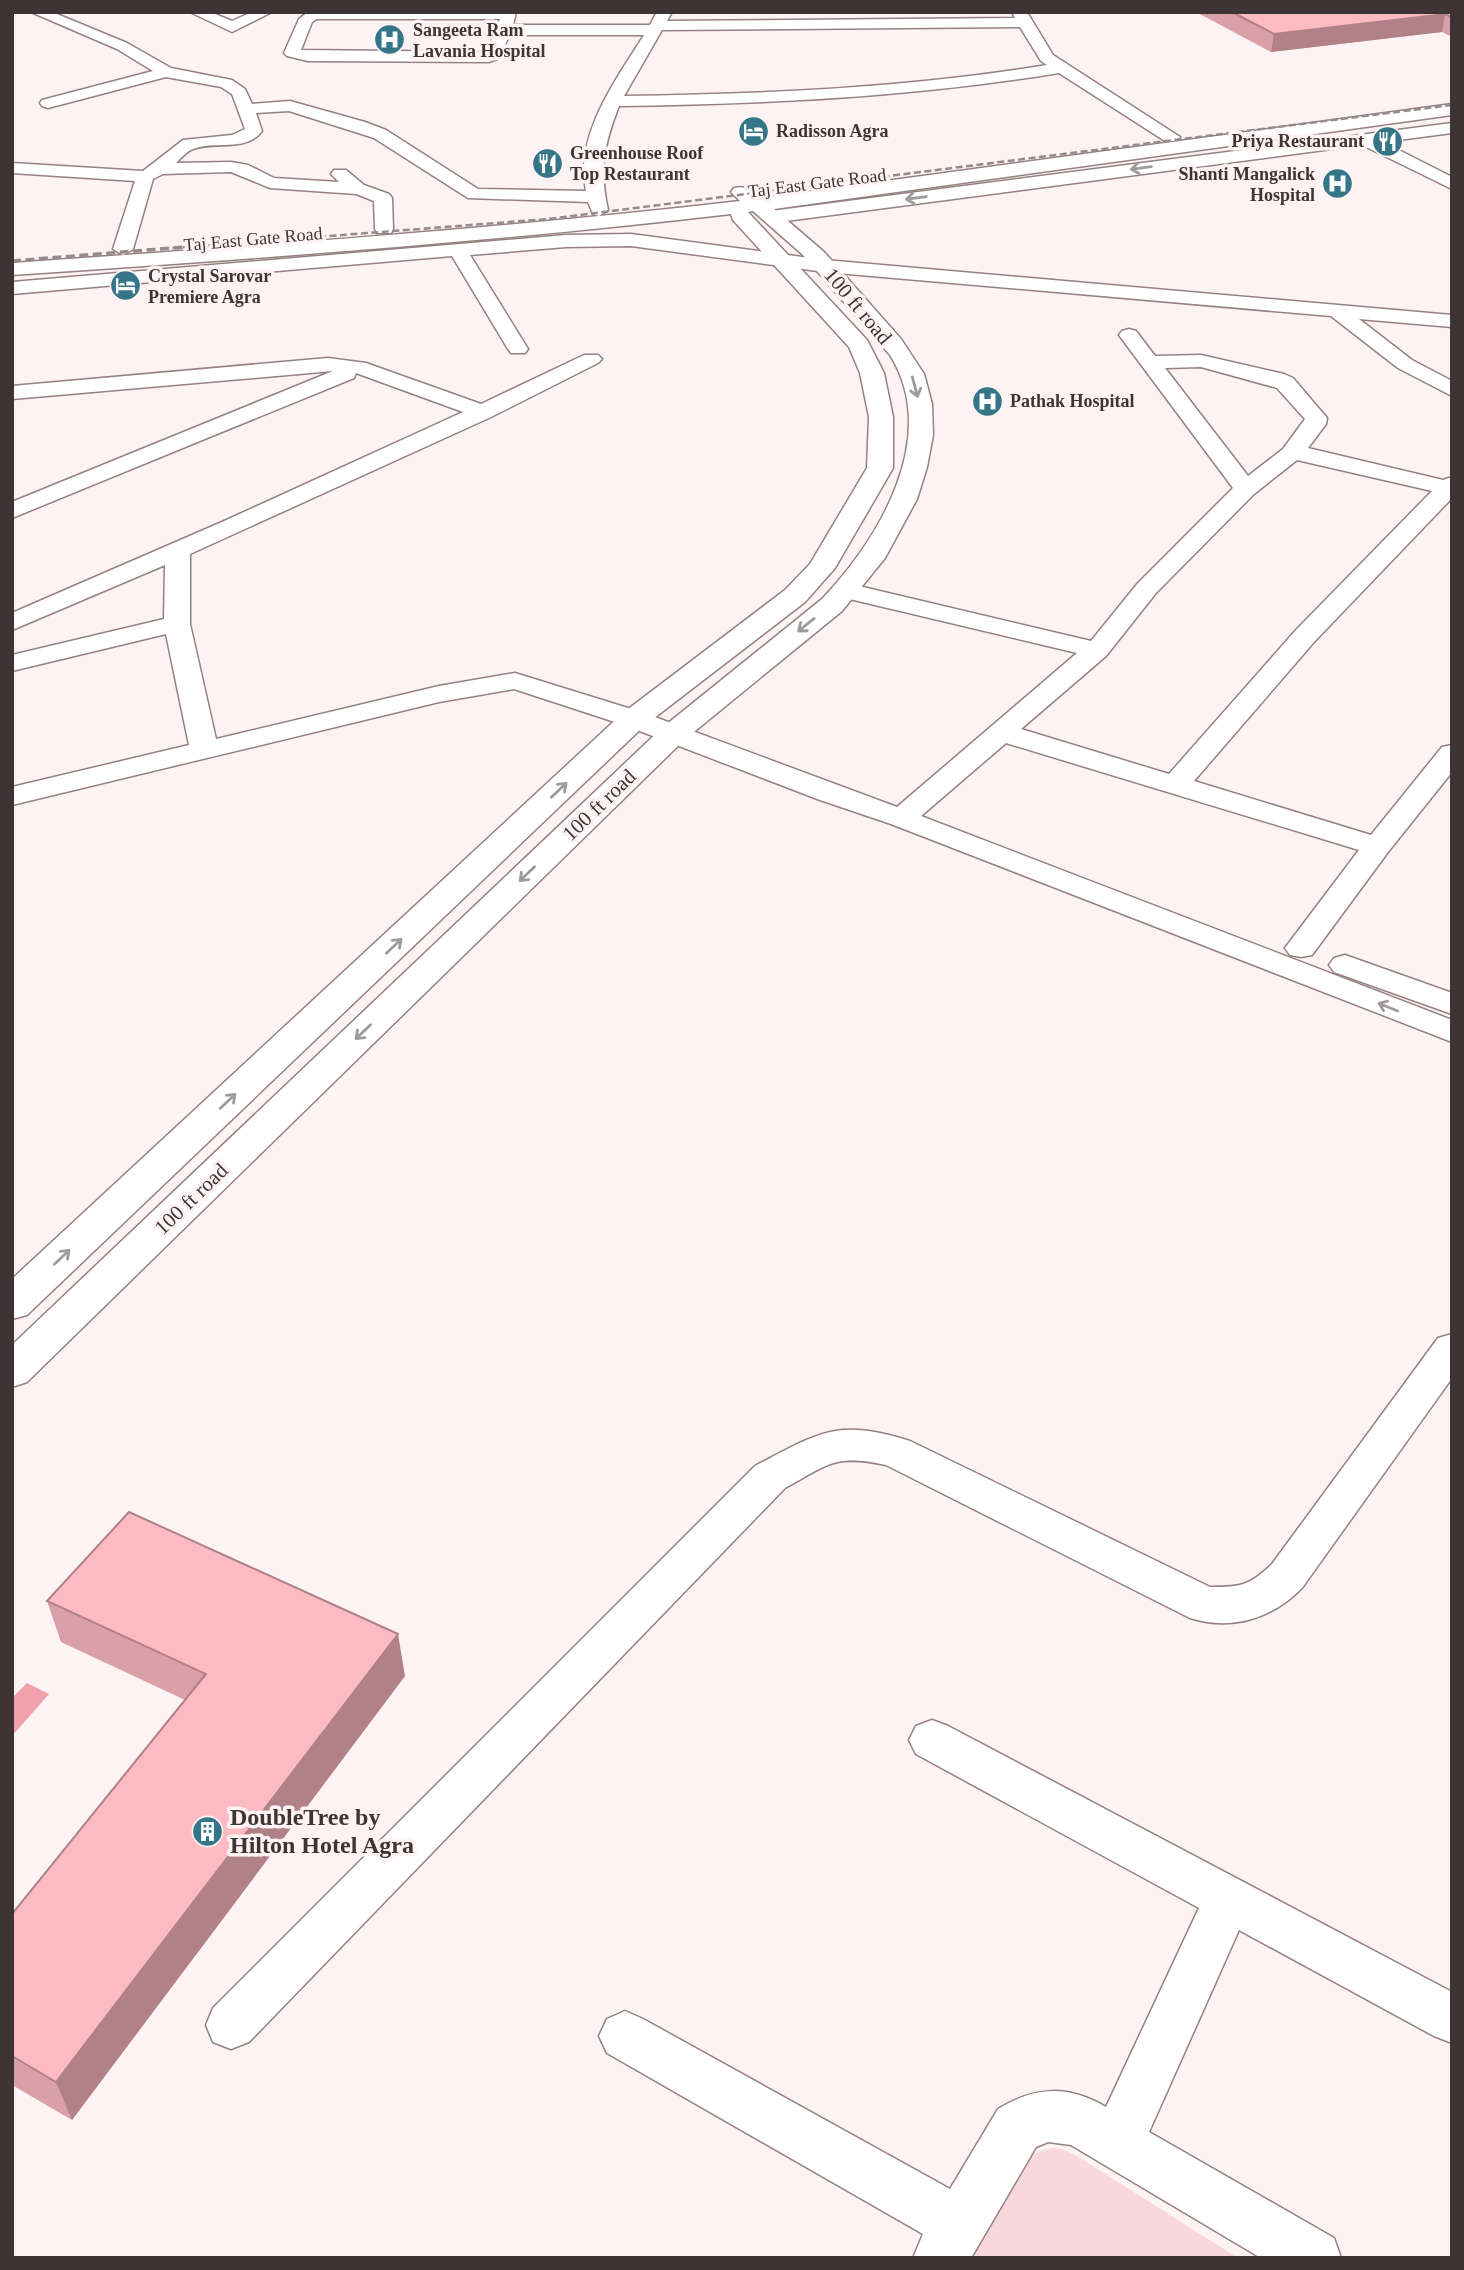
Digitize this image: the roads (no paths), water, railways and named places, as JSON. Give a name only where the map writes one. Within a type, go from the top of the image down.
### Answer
[{"type":"main road","name":"Taj East Gate Road","points":[[12,259],[384,229],[596,204],[745,203],[1171,137],[1452,102]]},
{"type":"main road","points":[[12,268],[360,245],[565,227],[1452,109]]},
{"type":"main road","name":"100 ft road","points":[[12,1304],[641,714],[795,596],[821,568],[880,468],[881,417],[872,373],[859,345],[777,258],[745,203]]},
{"type":"main road","name":"100 ft road","points":[[12,1371],[678,729],[846,591],[891,528],[915,468],[920,422],[917,389],[911,371],[887,335],[849,297],[803,243],[745,203]]},
{"type":"street","points":[[38,12],[122,46],[166,72],[226,83],[239,92],[247,109],[253,133],[186,145],[160,168],[123,249]]},
{"type":"street","points":[[197,12],[232,27],[265,12]]},
{"type":"street","points":[[502,26],[494,54],[472,57],[292,53],[306,36],[306,19],[314,15],[502,26],[1021,17],[1037,46],[1059,68],[1171,137]]},
{"type":"street","points":[[247,109],[290,106],[359,126],[380,134],[474,194],[596,204],[593,162],[612,101],[659,23]]},
{"type":"street","points":[[226,83],[230,76],[232,27]]},
{"type":"street","points":[[612,101],[813,97],[964,82],[1059,68]]},
{"type":"street","points":[[48,103],[166,72]]},
{"type":"street","points":[[1328,126],[1364,139],[1452,184]]},
{"type":"street","points":[[745,203],[1452,128]]},
{"type":"street","points":[[160,168],[256,152]]},
{"type":"street","points":[[330,165],[358,189]]},
{"type":"street","points":[[12,167],[231,167],[242,169],[270,184],[358,189],[383,198],[384,229]]},
{"type":"street","points":[[1420,168],[1452,173]]},
{"type":"street","points":[[360,245],[500,237],[552,237],[566,241]]},
{"type":"street","points":[[12,288],[566,241],[631,240],[825,266],[1452,321]]},
{"type":"street","points":[[458,251],[518,349]]},
{"type":"street","points":[[1335,310],[1452,313]]},
{"type":"street","points":[[1335,310],[1405,364],[1452,390]]},
{"type":"street","points":[[1129,335],[1246,489]]},
{"type":"street","points":[[12,622],[178,552],[483,412],[591,359]]},
{"type":"street","points":[[908,811],[1097,650],[1147,588],[1246,489],[1291,454],[1315,424],[1316,418],[1285,383],[1201,361],[1152,362]]},
{"type":"street","points":[[12,393],[328,363],[359,367],[483,412]]},
{"type":"street","points":[[12,511],[359,367]]},
{"type":"street","points":[[1291,454],[1302,453],[1451,487]]},
{"type":"street","points":[[1175,785],[1305,636],[1451,487]]},
{"type":"street","points":[[178,552],[177,624],[202,742]]},
{"type":"street","points":[[846,591],[1097,650]]},
{"type":"street","points":[[12,663],[177,624]]},
{"type":"street","points":[[12,777],[515,681],[641,714],[830,794],[908,811],[1083,870],[1452,1004]]},
{"type":"street","points":[[1000,732],[1377,846]]},
{"type":"street","points":[[12,796],[202,742]]},
{"type":"street","points":[[1301,948],[1377,846],[1452,753]]},
{"type":"street","points":[[908,811],[1452,1032]]},
{"type":"street","points":[[232,2025],[770,1477],[827,1447],[856,1443],[896,1452],[1205,1605],[1246,1605],[1268,1597],[1287,1576],[1452,1348]]},
{"type":"street","points":[[932,1740],[1452,2019]]},
{"type":"street","points":[[1117,2143],[1228,1899]]},
{"type":"street","points":[[625,2036],[950,2241],[1017,2128],[1027,2120],[1051,2114],[1081,2122],[1314,2258]]},
{"type":"railway","points":[[162,249],[548,219],[1452,105]]},
{"type":"railway","points":[[12,261],[185,247]]},
{"type":"place","name":"Sangeeta Ram Lavania Hospital","points":[[390,40]]},
{"type":"place","name":"Radisson Agra","points":[[753,131]]},
{"type":"place","name":"Priya Restaurant","points":[[1387,141]]},
{"type":"place","name":"Greenhouse Roof Top Restaurant","points":[[547,163]]},
{"type":"place","name":"Shanti Mangalick Hospital","points":[[1338,184]]},
{"type":"place","name":"Crystal Sarovar Premiere Agra","points":[[125,286]]},
{"type":"place","name":"Pathak Hospital","points":[[987,401]]},
{"type":"place","name":"DoubleTree by Hilton Hotel Agra","points":[[207,1831]]}]
